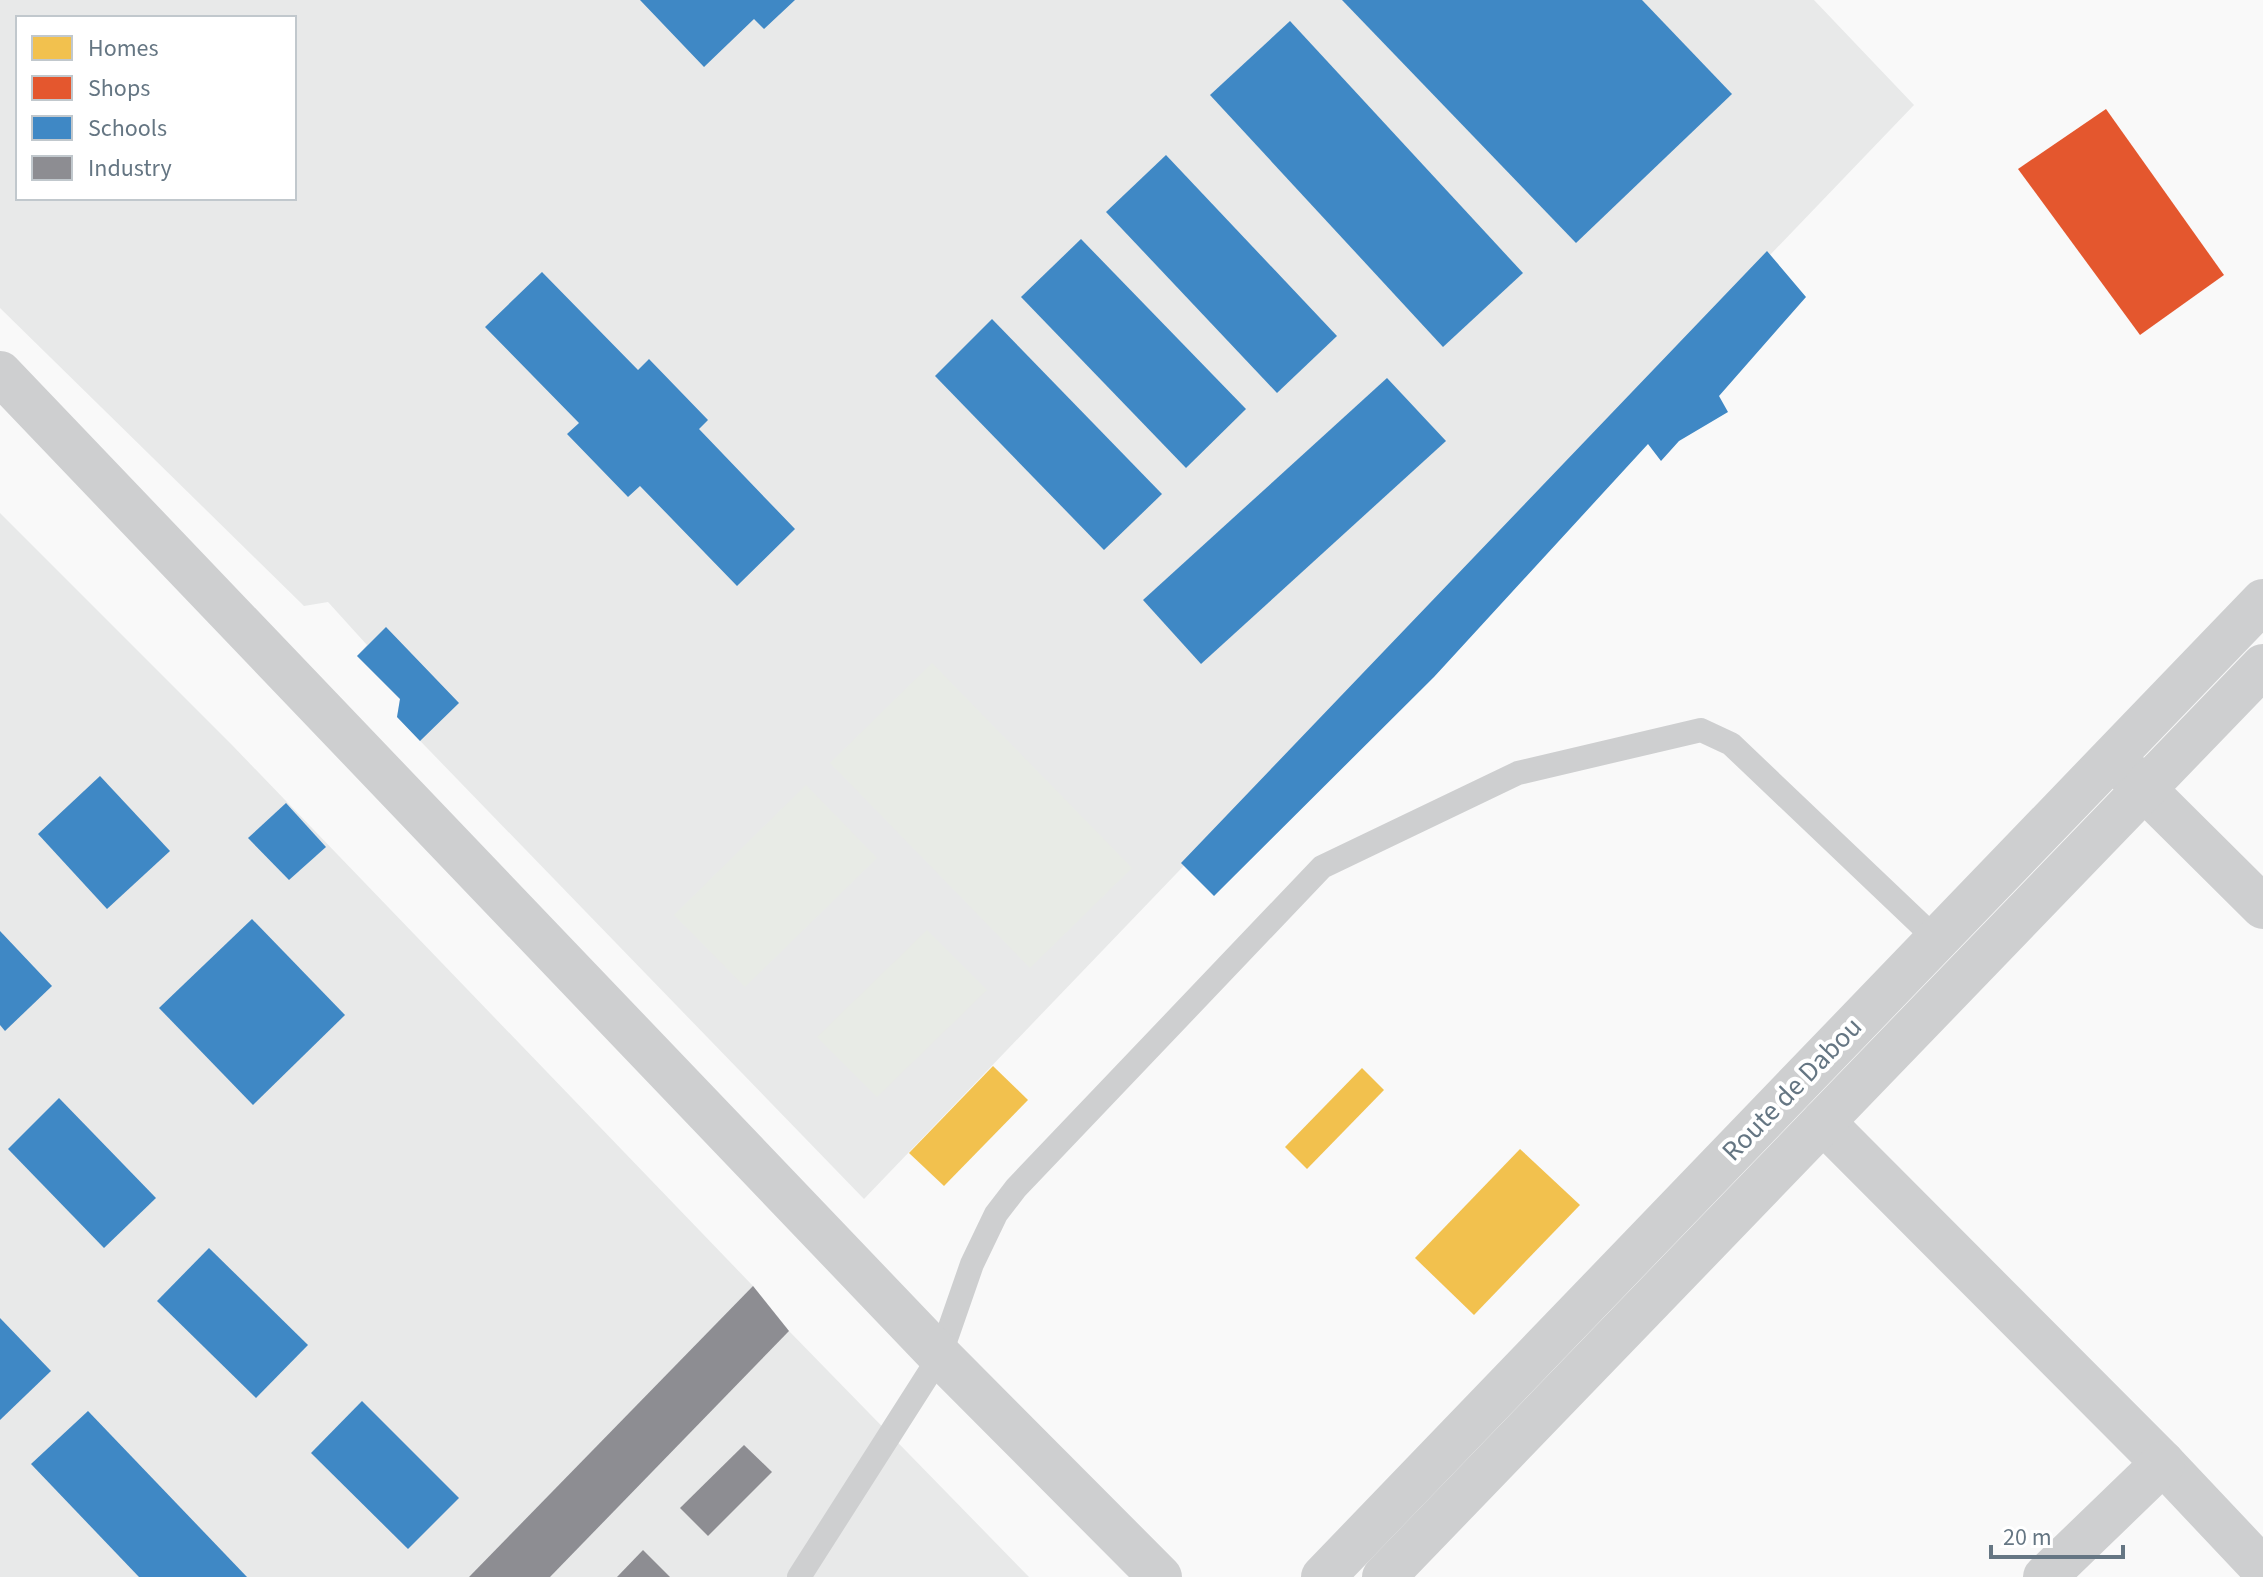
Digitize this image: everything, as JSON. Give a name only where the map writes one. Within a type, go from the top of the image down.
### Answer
[{"type":"street","points":[[0,373],[940,1356],[1160,1577]]},
{"type":"street","name":"Route de Dabou","points":[[1323,1577],[2263,601]]},
{"type":"street","name":"Route de Dabou","points":[[1384,1577],[2263,666]]},
{"type":"street","points":[[2113,757],[2263,907]]},
{"type":"street","points":[[1823,1122],[2163,1463],[2263,1569]]},
{"type":"street","points":[[2045,1577],[2163,1463]]},
{"type":"lane","points":[[799,1577],[940,1356],[972,1264],[996,1214],[1009,1196],[1322,867],[1518,773],[1701,730],[1731,744],[1936,939]]},
{"type":"shaded area","points":[[0,0],[1814,0],[1914,105],[864,1199],[397,717],[400,699],[357,656],[367,645],[328,602],[304,606],[0,308]]},
{"type":"shaded area","points":[[0,513],[232,745],[753,1286],[789,1331],[1029,1577],[0,1577]]},
{"type":"shaded area","points":[[932,663],[1132,868],[1030,968],[830,763]]},
{"type":"shaded area","points":[[806,785],[877,858],[745,987],[674,915]]},
{"type":"shaded area","points":[[927,930],[987,990],[877,1097],[817,1037]]},
{"type":"building: Homes","points":[[993,1066],[1028,1100],[944,1186],[909,1153]]},
{"type":"building: Homes","points":[[1362,1068],[1384,1090],[1307,1169],[1285,1147]]},
{"type":"building: Homes","points":[[1520,1149],[1580,1205],[1474,1315],[1415,1258]]},
{"type":"building: Shops","points":[[2106,109],[2224,275],[2140,335],[2018,169]]},
{"type":"building: Schools","points":[[640,0],[795,0],[764,29],[754,19],[704,67]]},
{"type":"building: Schools","points":[[1342,0],[1642,0],[1732,94],[1576,243]]},
{"type":"building: Schools","points":[[1290,21],[1523,273],[1443,347],[1210,95]]},
{"type":"building: Schools","points":[[1166,155],[1337,336],[1277,393],[1106,212]]},
{"type":"building: Schools","points":[[1081,239],[1246,409],[1186,468],[1021,297]]},
{"type":"building: Schools","points":[[1767,251],[1806,297],[1719,396],[1728,412],[1679,441],[1661,461],[1648,444],[1434,677],[1214,896],[1181,863]]},
{"type":"building: Schools","points":[[542,272],[638,370],[649,359],[708,420],[699,429],[795,529],[737,586],[640,486],[628,497],[567,434],[579,423],[485,327]]},
{"type":"building: Schools","points":[[992,319],[1162,494],[1104,550],[935,376]]},
{"type":"building: Schools","points":[[1387,378],[1446,441],[1201,664],[1143,600]]},
{"type":"building: Schools","points":[[386,627],[459,703],[420,741],[397,717],[400,699],[357,656]]},
{"type":"building: Schools","points":[[100,776],[170,851],[107,909],[38,834]]},
{"type":"building: Schools","points":[[286,803],[326,847],[289,880],[248,838]]},
{"type":"building: Schools","points":[[252,919],[345,1015],[253,1105],[159,1008]]},
{"type":"building: Schools","points":[[0,931],[52,986],[5,1031],[0,1025]]},
{"type":"building: Schools","points":[[59,1098],[156,1198],[104,1248],[8,1149]]},
{"type":"building: Schools","points":[[209,1248],[308,1345],[256,1398],[157,1301]]},
{"type":"building: Schools","points":[[0,1318],[51,1371],[0,1420]]},
{"type":"building: Schools","points":[[362,1401],[459,1498],[408,1549],[311,1453]]},
{"type":"building: Schools","points":[[88,1411],[247,1577],[139,1577],[31,1464]]},
{"type":"building: Industry","points":[[753,1286],[789,1331],[550,1577],[469,1577]]},
{"type":"building: Industry","points":[[744,1445],[772,1472],[708,1536],[680,1508]]},
{"type":"building: Industry","points":[[643,1550],[670,1577],[617,1577]]}]
